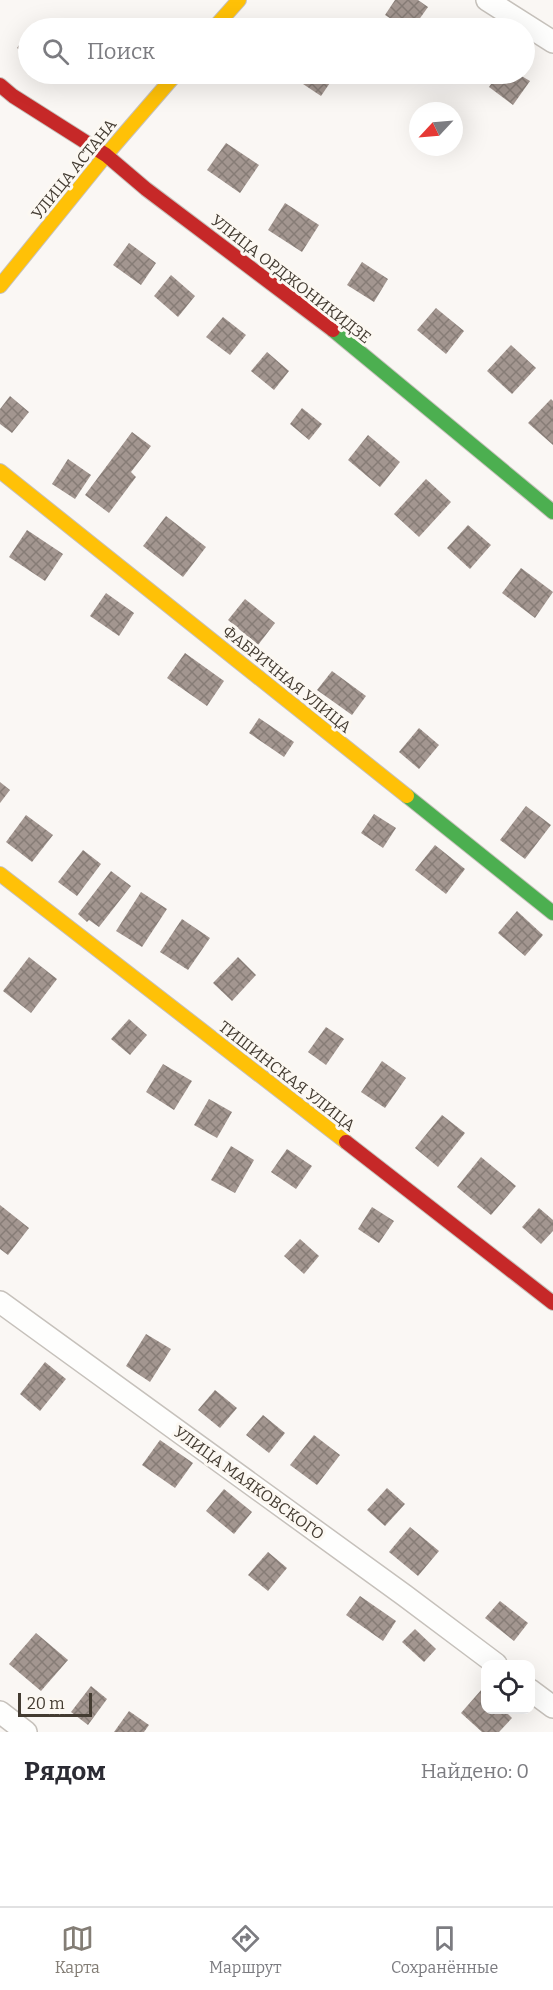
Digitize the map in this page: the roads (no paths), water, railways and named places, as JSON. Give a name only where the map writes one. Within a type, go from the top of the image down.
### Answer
[{"type":"street","points":[[223,18],[239,0]]},
{"type":"street","points":[[487,0],[515,18]]},
{"type":"street","points":[[535,31],[553,42]]},
{"type":"street","name":"УЛИЦА АСТАНА","points":[[0,286],[106,155],[167,84]]},
{"type":"street","name":"УЛИЦА ОРДЖОНИКИДЗЕ","points":[[0,85],[13,96],[106,155],[146,189],[326,325],[553,512]]},
{"type":"street","name":"ФАБРИЧНАЯ УЛИЦА","points":[[0,471],[553,913]]},
{"type":"street","name":"ТИШИНСКАЯ УЛИЦА","points":[[0,874],[553,1303]]},
{"type":"street","name":"УЛИЦА МАЯКОВСКОГО","points":[[0,1302],[404,1595],[489,1660]]},
{"type":"street","points":[[535,1693],[553,1707]]},
{"type":"street","points":[[0,1712],[26,1732]]}]
